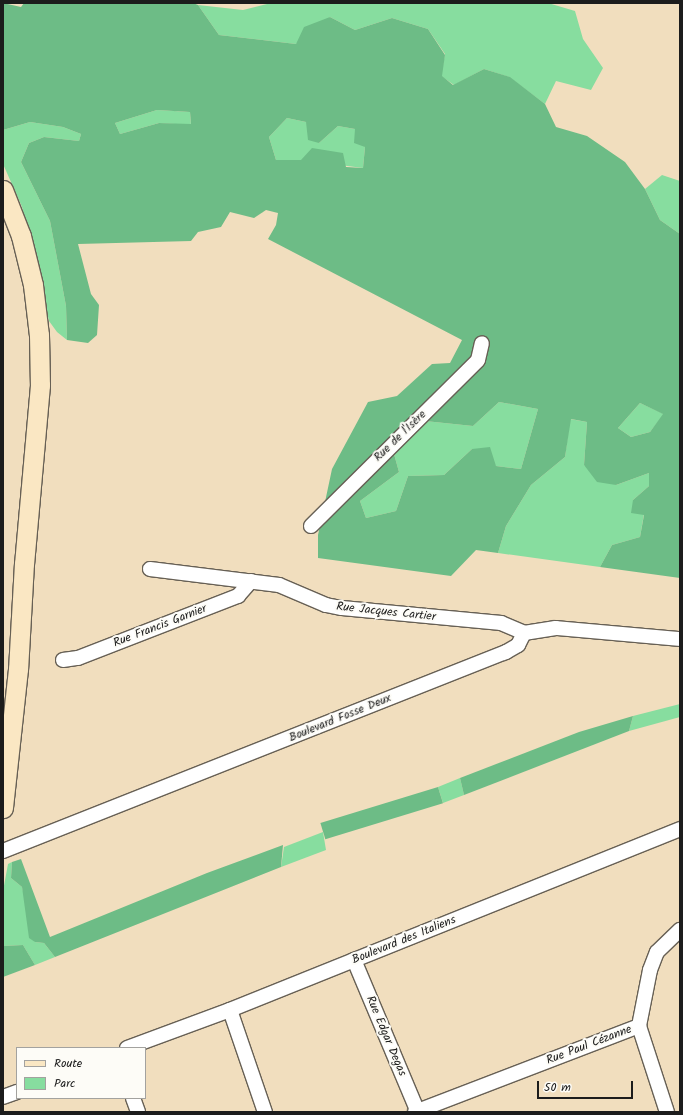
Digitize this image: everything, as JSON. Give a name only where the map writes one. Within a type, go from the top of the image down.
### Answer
[{"type":"main road","points":[[3,190],[20,236],[33,286],[39,335],[40,385],[24,564],[18,669],[3,808]]},
{"type":"street","name":"Rue de l'Isère","points":[[311,526],[478,360],[482,343]]},
{"type":"street","name":"Rue Jacques Cartier","points":[[150,569],[251,581],[284,587],[337,607],[501,623],[524,633]]},
{"type":"street","name":"Rue Francis Garnier","points":[[63,660],[78,658],[238,596],[251,581]]},
{"type":"street","points":[[524,633],[556,628],[680,640]]},
{"type":"street","name":"Boulevard Fosse Deux","points":[[3,851],[506,652],[518,645],[524,633]]},
{"type":"street","name":"Boulevard des Italiens","points":[[130,1047],[230,1010],[680,829]]},
{"type":"street","name":"Rue Paul Cézanne","points":[[417,1112],[639,1026],[650,970],[657,952],[680,930]]},
{"type":"street","name":"Rue Edgar Degas","points":[[354,960],[417,1112]]},
{"type":"street","points":[[230,1010],[265,1112]]},
{"type":"street","points":[[639,1026],[667,1112]]},
{"type":"street","points":[[3,1097],[16,1092]]},
{"type":"street","points":[[133,1099],[138,1112]]},
{"type":"green space","points":[[3,3],[21,7],[24,3],[193,3],[198,5],[219,35],[296,44],[304,27],[330,17],[355,30],[392,18],[428,29],[445,55],[442,76],[453,85],[484,69],[510,77],[545,104],[556,127],[587,136],[625,162],[645,189],[660,220],[680,234],[680,578],[600,567],[612,545],[640,537],[644,515],[631,513],[633,500],[649,486],[649,473],[616,485],[597,482],[584,465],[587,422],[571,419],[565,457],[531,485],[506,526],[498,553],[476,550],[451,576],[318,558],[318,535],[332,469],[368,402],[397,396],[432,364],[450,363],[462,340],[268,239],[276,225],[278,213],[266,210],[254,218],[230,212],[221,227],[198,232],[191,241],[78,244],[91,294],[99,305],[97,335],[88,343],[67,340],[66,306],[50,221],[21,162],[29,143],[44,137],[79,141],[81,134],[63,127],[30,122],[3,130]],"holes":[[[157,110],[190,112],[191,124],[159,123],[120,134],[115,123]],[[287,118],[306,122],[308,140],[319,143],[338,126],[355,129],[354,143],[365,147],[363,168],[346,167],[343,153],[312,148],[301,160],[276,160],[269,137]],[[499,402],[538,409],[521,469],[496,466],[490,447],[472,449],[444,475],[408,476],[396,511],[366,518],[360,501],[399,472],[394,454],[425,421],[473,426]],[[640,403],[663,414],[650,432],[631,437],[618,428]]]},
{"type":"green space","points":[[271,3],[548,3],[575,11],[583,39],[603,68],[591,90],[556,81],[545,104],[509,77],[484,69],[454,85],[441,76],[445,54],[428,29],[392,18],[355,30],[330,17],[296,44],[219,35],[198,5],[243,10]]},
{"type":"green space","points":[[157,110],[190,112],[191,125],[159,123],[120,134],[115,123]]},
{"type":"green space","points":[[287,118],[306,122],[319,143],[338,126],[355,129],[365,147],[363,168],[301,160],[276,160],[269,137]]},
{"type":"green space","points":[[30,122],[63,127],[81,134],[79,141],[44,137],[29,143],[21,162],[50,221],[66,306],[67,340],[57,332],[49,321],[22,207],[3,164],[3,130]]},
{"type":"green space","points":[[662,175],[680,181],[680,234],[660,220],[645,189]]},
{"type":"green space","points":[[499,402],[538,409],[521,469],[496,466],[472,449],[444,475],[408,476],[396,511],[366,518],[360,501],[399,472],[394,454],[425,421],[473,426]]},
{"type":"green space","points":[[640,403],[664,414],[650,432],[631,437],[618,428]]},
{"type":"green space","points":[[570,419],[587,422],[584,465],[616,485],[649,473],[649,486],[633,500],[644,514],[640,537],[612,545],[600,567],[498,553],[506,526],[531,485],[565,457]]},
{"type":"green space","points":[[680,704],[680,717],[629,731],[633,716]]},
{"type":"green space","points":[[633,716],[629,731],[464,795],[460,778],[579,732]]},
{"type":"green space","points":[[460,778],[464,795],[443,803],[438,787]]},
{"type":"green space","points":[[438,787],[443,803],[325,839],[320,823]]},
{"type":"green space","points":[[323,832],[326,850],[281,867],[284,847]]},
{"type":"green space","points":[[283,845],[281,867],[55,957],[44,943],[35,942],[29,938],[22,887],[11,878],[12,862],[21,859],[50,937],[207,873]]},
{"type":"green space","points":[[12,862],[11,878],[22,887],[35,942],[44,943],[55,957],[35,965],[23,945],[3,946],[3,891],[8,864]]},
{"type":"green space","points":[[23,945],[35,965],[3,977],[3,946]]}]
